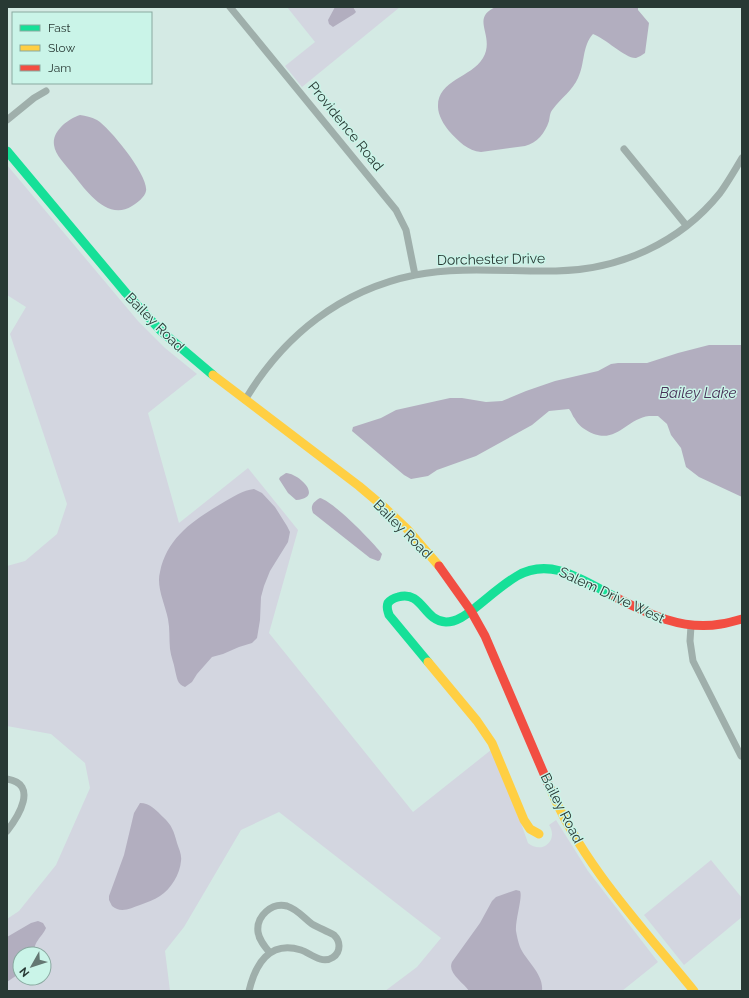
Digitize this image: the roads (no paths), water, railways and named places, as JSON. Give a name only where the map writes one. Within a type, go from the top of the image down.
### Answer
[{"type":"main road","name":"Bailey Road","points":[[7,151],[150,320],[188,355],[358,486],[398,520],[437,564],[471,611],[492,650],[555,800],[574,834],[599,873],[694,991]]},
{"type":"main road","name":"Salem Drive West","points":[[539,834],[530,829],[524,820],[487,735],[389,615],[387,608],[389,602],[400,596],[413,597],[421,603],[431,617],[441,622],[453,621],[471,611],[523,572],[536,568],[549,568],[566,573],[666,621],[690,626],[723,625],[742,619]]},
{"type":"street","name":"Providence Road","points":[[230,7],[396,210],[403,223],[408,238],[415,275]]},
{"type":"street","points":[[7,120],[46,91]]},
{"type":"street","points":[[624,149],[686,225]]},
{"type":"street","name":"Dorchester Drive","points":[[245,400],[276,355],[299,332],[333,307],[364,291],[385,283],[415,275],[454,271],[574,270],[603,266],[631,258],[655,247],[700,215],[720,192],[742,158]]},
{"type":"street","points":[[690,626],[690,641],[693,661],[741,756]]},
{"type":"street","points":[[7,779],[16,781],[21,787],[25,799],[18,816],[7,831]]},
{"type":"street","points":[[249,991],[256,967],[270,953],[285,948],[293,948],[325,960],[330,959],[338,952],[339,943],[335,936],[311,923],[294,909],[282,905],[270,908],[264,913],[258,925],[260,937],[270,953]]},
{"type":"water","points":[[335,7],[353,7],[356,12],[333,27],[329,24],[328,20]]},
{"type":"water","points":[[496,7],[638,7],[638,10],[649,23],[645,53],[636,58],[632,57],[621,52],[593,34],[587,44],[580,73],[576,82],[552,110],[549,121],[543,133],[537,140],[525,146],[481,152],[472,150],[460,142],[445,126],[438,110],[439,98],[449,85],[478,65],[483,58],[487,42],[483,22],[484,17],[488,11]]},
{"type":"water","points":[[80,115],[97,120],[111,132],[135,164],[145,184],[146,191],[142,198],[132,206],[123,210],[114,210],[105,207],[90,195],[56,152],[54,140],[58,130],[71,119]]},
{"type":"water","name":"Bailey Lake","points":[[709,345],[742,345],[742,497],[699,477],[686,467],[681,448],[671,435],[667,424],[658,416],[641,418],[619,431],[605,436],[596,435],[583,428],[573,417],[569,409],[549,411],[532,425],[476,456],[437,470],[428,476],[411,479],[404,475],[352,431],[353,427],[381,418],[396,410],[450,398],[462,398],[486,402],[502,401],[555,381],[598,371],[611,364],[647,363]]},
{"type":"water","points":[[286,473],[292,474],[303,481],[309,491],[308,495],[304,498],[296,500],[288,493],[279,479]]},
{"type":"water","points":[[254,489],[262,493],[275,507],[290,532],[288,542],[270,571],[264,586],[261,597],[260,620],[257,638],[252,643],[212,657],[192,682],[185,687],[180,684],[178,680],[170,652],[168,619],[159,584],[160,572],[164,560],[176,539],[193,522],[213,508],[235,496]]},
{"type":"water","points":[[320,498],[334,506],[362,532],[382,554],[380,560],[378,561],[370,558],[313,513],[313,504]]},
{"type":"water","points":[[140,803],[147,804],[153,808],[171,826],[181,854],[180,866],[177,876],[171,885],[160,896],[130,909],[119,910],[112,906],[109,896],[124,855],[134,813]]},
{"type":"water","points":[[516,890],[520,891],[521,894],[516,926],[518,941],[523,952],[538,973],[542,985],[542,991],[469,991],[454,974],[451,966],[452,962],[480,923],[492,901],[496,897]]},
{"type":"water","points":[[38,921],[43,923],[46,928],[35,946],[12,946],[12,979],[7,982],[7,937],[31,923]]}]
